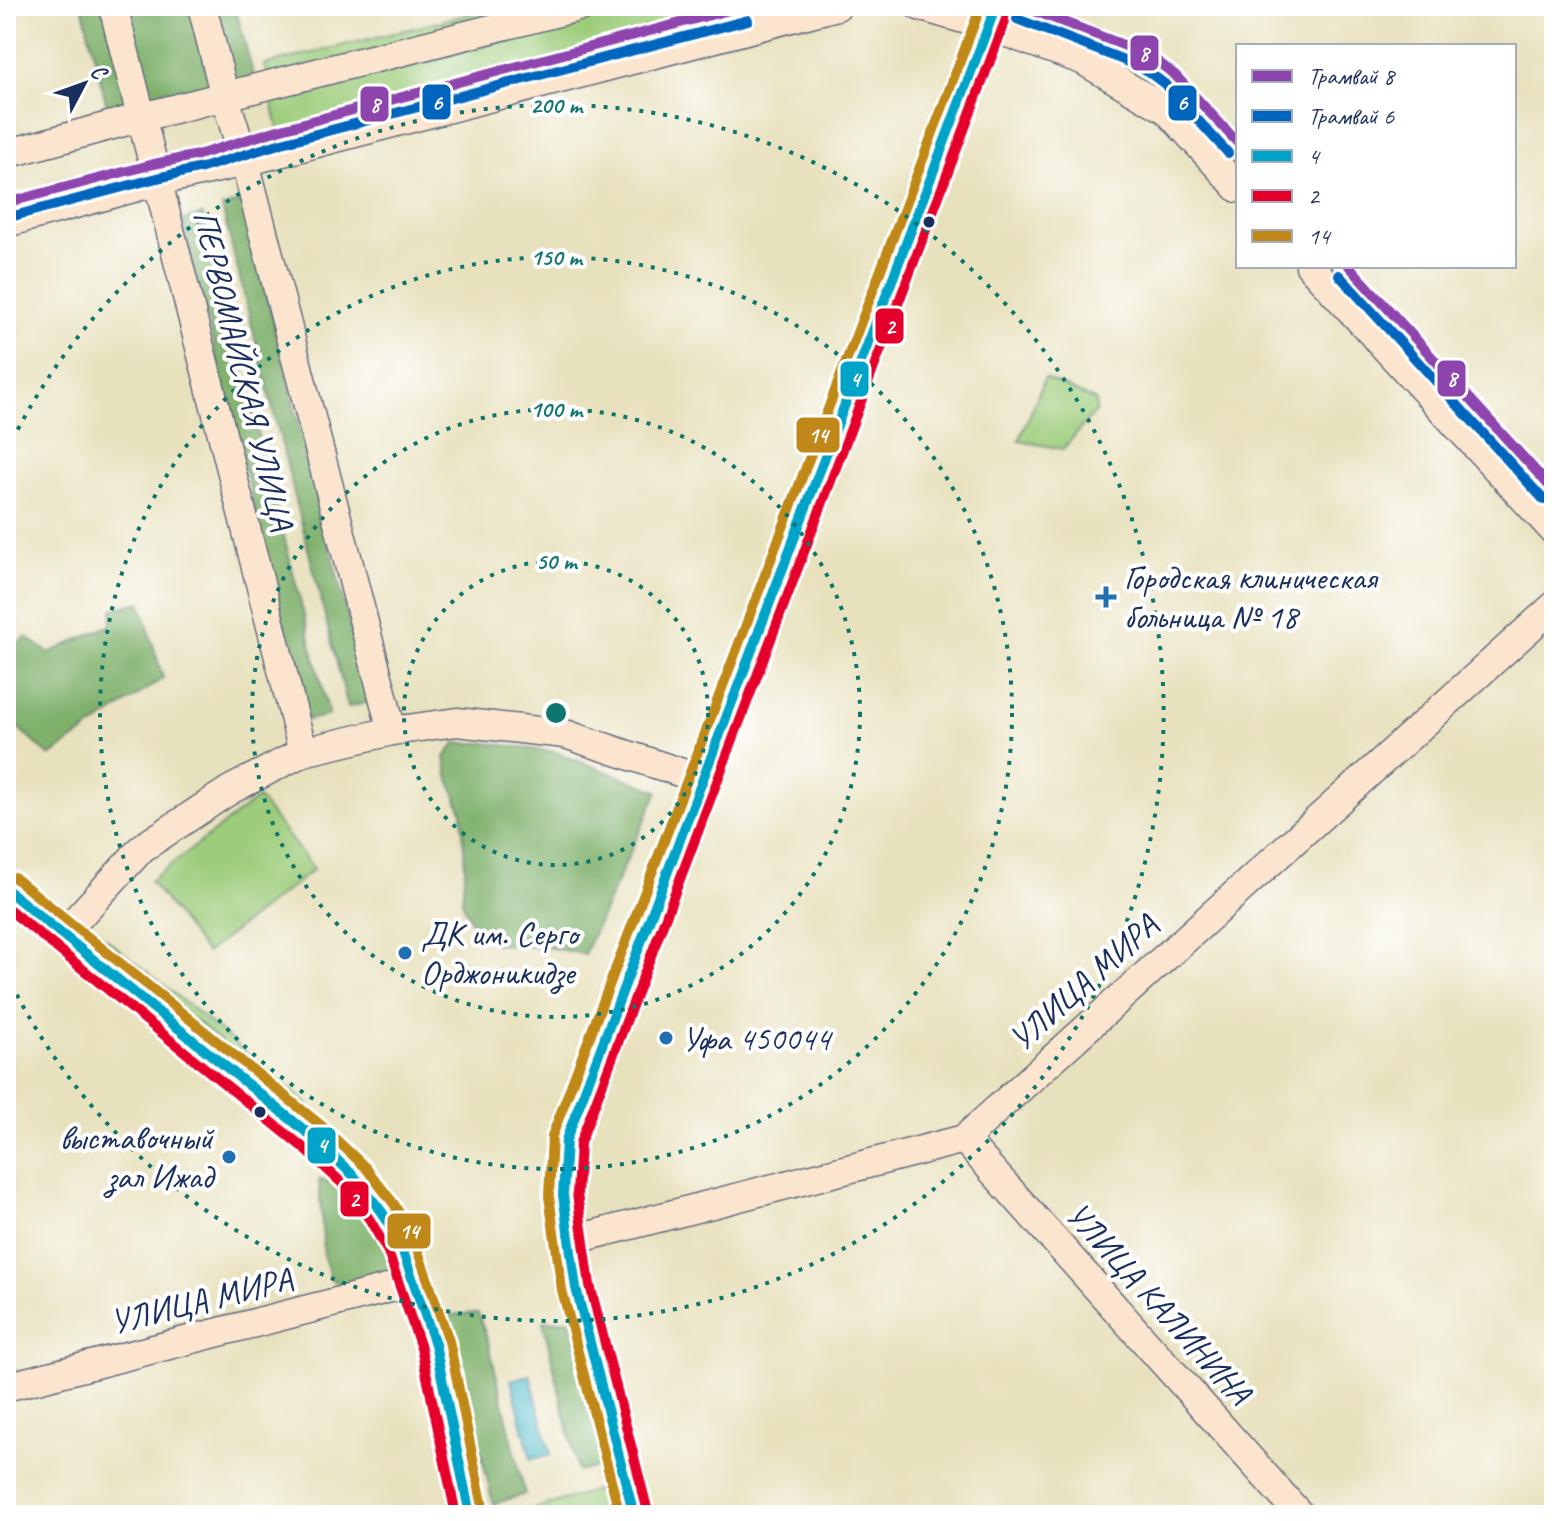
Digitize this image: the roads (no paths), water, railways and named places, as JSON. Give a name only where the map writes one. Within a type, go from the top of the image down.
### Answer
[{"type":"street","name":"ПЕРВОМАЙСКАЯ УЛИЦА","points":[[113,6],[303,752]]},
{"type":"street","name":"ПЕРВОМАЙСКАЯ УЛИЦА","points":[[202,6],[392,731]]},
{"type":"street","points":[[6,154],[582,6]]},
{"type":"street","points":[[6,223],[837,6]]},
{"type":"street","points":[[919,6],[992,16],[1082,60],[1167,110],[1236,186]]},
{"type":"street","points":[[634,1515],[576,1288],[563,1195],[566,1140],[992,16]]},
{"type":"street","points":[[1312,268],[1554,531]]},
{"type":"street","name":"УЛИЦА МИРА","points":[[569,1241],[964,1139],[1554,606]]},
{"type":"street","points":[[63,934],[142,848],[230,790],[303,752],[392,731],[457,722],[565,734],[703,780]]},
{"type":"street","points":[[6,889],[314,1138],[354,1176],[382,1212],[401,1246],[435,1344],[470,1515]]},
{"type":"street","name":"УЛИЦА КАЛИНИНА","points":[[964,1139],[1300,1515]]},
{"type":"street","name":"УЛИЦА МИРА","points":[[6,1387],[414,1282]]},
{"type":"water","points":[[530,1375],[551,1455],[531,1459],[511,1380]]},
{"type":"tram line","name":"8","points":[[6,203],[198,155],[278,130],[744,6]]},
{"type":"tram line","name":"8","points":[[1022,6],[1149,55],[1175,75],[1236,141]]},
{"type":"tram line","name":"6","points":[[1017,19],[1142,67],[1166,85],[1228,153]]},
{"type":"tram line","name":"6","points":[[10,217],[748,20]]},
{"type":"tram line","name":"8","points":[[1351,268],[1554,491]]},
{"type":"tram line","name":"6","points":[[1339,275],[1544,500]]},
{"type":"place","name":"Городская клиническая больница № 18","points":[[1106,597]]},
{"type":"place","name":"ДК им. Серго Орджоникидзе","points":[[405,953]]},
{"type":"place","name":"Уфа 450044","points":[[666,1038]]},
{"type":"place","name":"выставочный зал Ижад","points":[[229,1157]]}]
